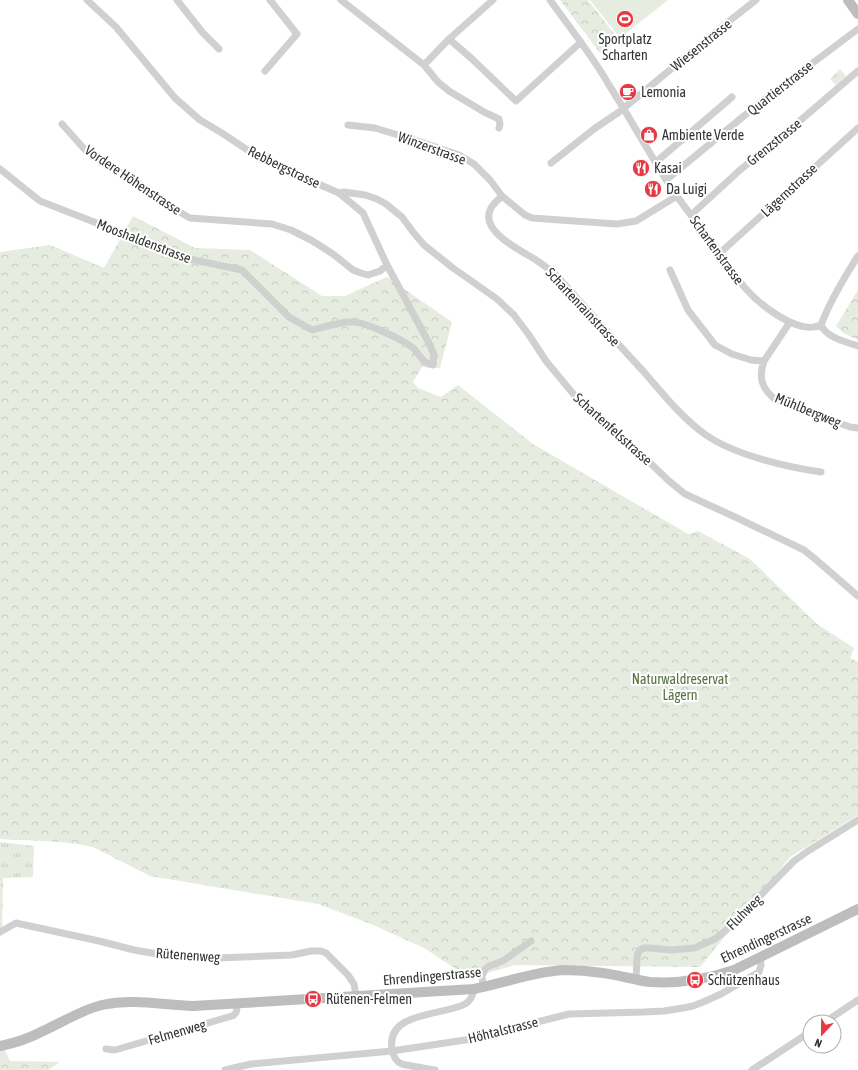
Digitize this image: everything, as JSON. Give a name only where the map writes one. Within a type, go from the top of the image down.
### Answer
[{"type":"main road","points":[[848,0],[858,14]]},
{"type":"main road","name":"Ehrendingerstrasse","points":[[0,1046],[29,1038],[91,1008],[114,1003],[136,1001],[193,1006],[479,988],[536,974],[563,970],[583,970],[636,980],[662,982],[695,980],[718,976],[734,970],[858,909]]},
{"type":"street","name":"Rebbergstrasse","points":[[87,0],[116,27],[175,98],[200,120],[261,159],[339,193],[363,213],[387,265],[430,345],[434,355],[433,365]]},
{"type":"street","points":[[177,0],[203,33],[219,49]]},
{"type":"street","points":[[265,71],[297,34],[270,0]]},
{"type":"street","points":[[341,0],[424,65],[438,82],[449,91],[499,119],[500,124],[498,128]]},
{"type":"street","points":[[424,65],[449,39],[493,0]]},
{"type":"street","name":"Schartenstrasse","points":[[550,0],[581,42],[609,84],[666,180],[745,288],[753,297],[775,314],[790,322],[811,328],[821,325]]},
{"type":"street","name":"Wiesenstrasse","points":[[551,163],[623,109],[756,0]]},
{"type":"street","name":"Quartierstrasse","points":[[666,180],[762,101],[858,29]]},
{"type":"street","points":[[449,39],[516,101],[581,42]]},
{"type":"street","name":"Grenzstrasse","points":[[691,215],[740,170],[858,71]]},
{"type":"street","points":[[656,162],[732,97]]},
{"type":"street","name":"Vordere Höhenstrasse","points":[[62,124],[87,152],[140,184],[176,210],[190,218],[272,224],[291,230],[311,240],[333,254],[353,270],[368,275],[380,271],[387,265]]},
{"type":"street","name":"Winzerstrasse","points":[[348,125],[375,128],[459,155],[474,164],[490,180],[502,196]]},
{"type":"street","name":"Lägernstrasse","points":[[720,253],[858,128]]},
{"type":"street","name":"Mooshaldenstrasse","points":[[0,169],[40,201],[180,258],[242,270],[289,317],[312,330],[335,324],[354,322],[375,328],[394,336],[413,348],[425,363],[433,365]]},
{"type":"street","name":"Schartenfelsstrasse","points":[[339,193],[344,192],[365,195],[377,199],[402,216],[424,245],[453,268],[497,299],[514,315],[546,361],[585,408],[626,440],[669,481],[685,494],[804,550],[858,596]]},
{"type":"street","points":[[502,196],[525,215],[532,218],[617,224],[636,221],[677,196]]},
{"type":"street","name":"Schartenrainstrasse","points":[[502,196],[490,209],[490,220],[495,231],[504,240],[537,260],[558,277],[680,413],[706,435],[721,444],[780,464],[821,472]]},
{"type":"street","points":[[858,256],[827,310],[821,325],[831,336],[858,346]]},
{"type":"street","points":[[670,270],[688,310],[715,345],[732,354],[750,360],[764,361]]},
{"type":"street","name":"Mühlbergweg","points":[[790,322],[764,361],[761,375],[765,389],[776,400],[850,427],[858,428]]},
{"type":"street","name":"Fluhweg","points":[[636,980],[637,958],[640,950],[644,948],[671,950],[694,948],[715,939],[794,861],[858,820]]},
{"type":"street","name":"Rütenenweg","points":[[0,932],[16,923],[143,952],[197,958],[272,956],[311,951],[321,952],[326,953],[348,975],[354,984],[356,996]]},
{"type":"street","points":[[435,1070],[401,1064],[395,1059],[392,1052],[393,1033],[404,1022],[456,1008],[465,1004],[472,998],[479,988],[484,969],[504,961],[531,941]]},
{"type":"street","name":"Höhtalstrasse","points":[[225,1070],[251,1064],[392,1052],[485,1037],[569,1014],[664,1011],[693,1006],[721,994],[759,972],[761,965],[760,958]]},
{"type":"street","points":[[837,1014],[858,1000]]},
{"type":"street","name":"Felmenweg","points":[[106,1049],[115,1050],[235,1015],[237,1012],[236,1003]]},
{"type":"street","points":[[752,1070],[802,1037]]},
{"type":"green space","points":[[560,0],[588,0],[619,40],[600,53]]},
{"type":"green space","name":"Sportplatz Scharten","points":[[590,0],[668,0],[620,38]]},
{"type":"green space","points":[[840,69],[846,76],[836,85],[830,79]]},
{"type":"green space","name":"Naturwaldreservat Lägern","points":[[133,216],[195,248],[250,250],[322,296],[345,296],[387,277],[452,322],[440,368],[422,367],[413,382],[418,388],[441,397],[458,385],[533,444],[688,534],[698,531],[750,559],[817,624],[854,648],[850,658],[858,662],[858,815],[790,857],[700,967],[515,965],[470,978],[424,948],[371,924],[318,904],[150,876],[93,847],[59,842],[0,839],[0,252],[50,245],[104,268]]},
{"type":"green space","points":[[858,290],[858,340],[845,334],[836,326]]},
{"type":"green space","points":[[0,842],[34,846],[33,877],[3,878],[2,935],[0,936]]},
{"type":"green space","points":[[0,1039],[10,1061],[60,1062],[48,1070],[0,1070]]},
{"type":"place","name":"Sportplatz Scharten","points":[[625,19]]},
{"type":"place","name":"Lemonia","points":[[628,92]]},
{"type":"place","name":"Ambiente Verde","points":[[649,135]]},
{"type":"place","name":"Kasai","points":[[641,168]]},
{"type":"place","name":"Da Luigi","points":[[653,189]]},
{"type":"place","name":"Schützenhaus","points":[[695,980]]},
{"type":"place","name":"Rütenen-Felmen","points":[[313,999]]}]
